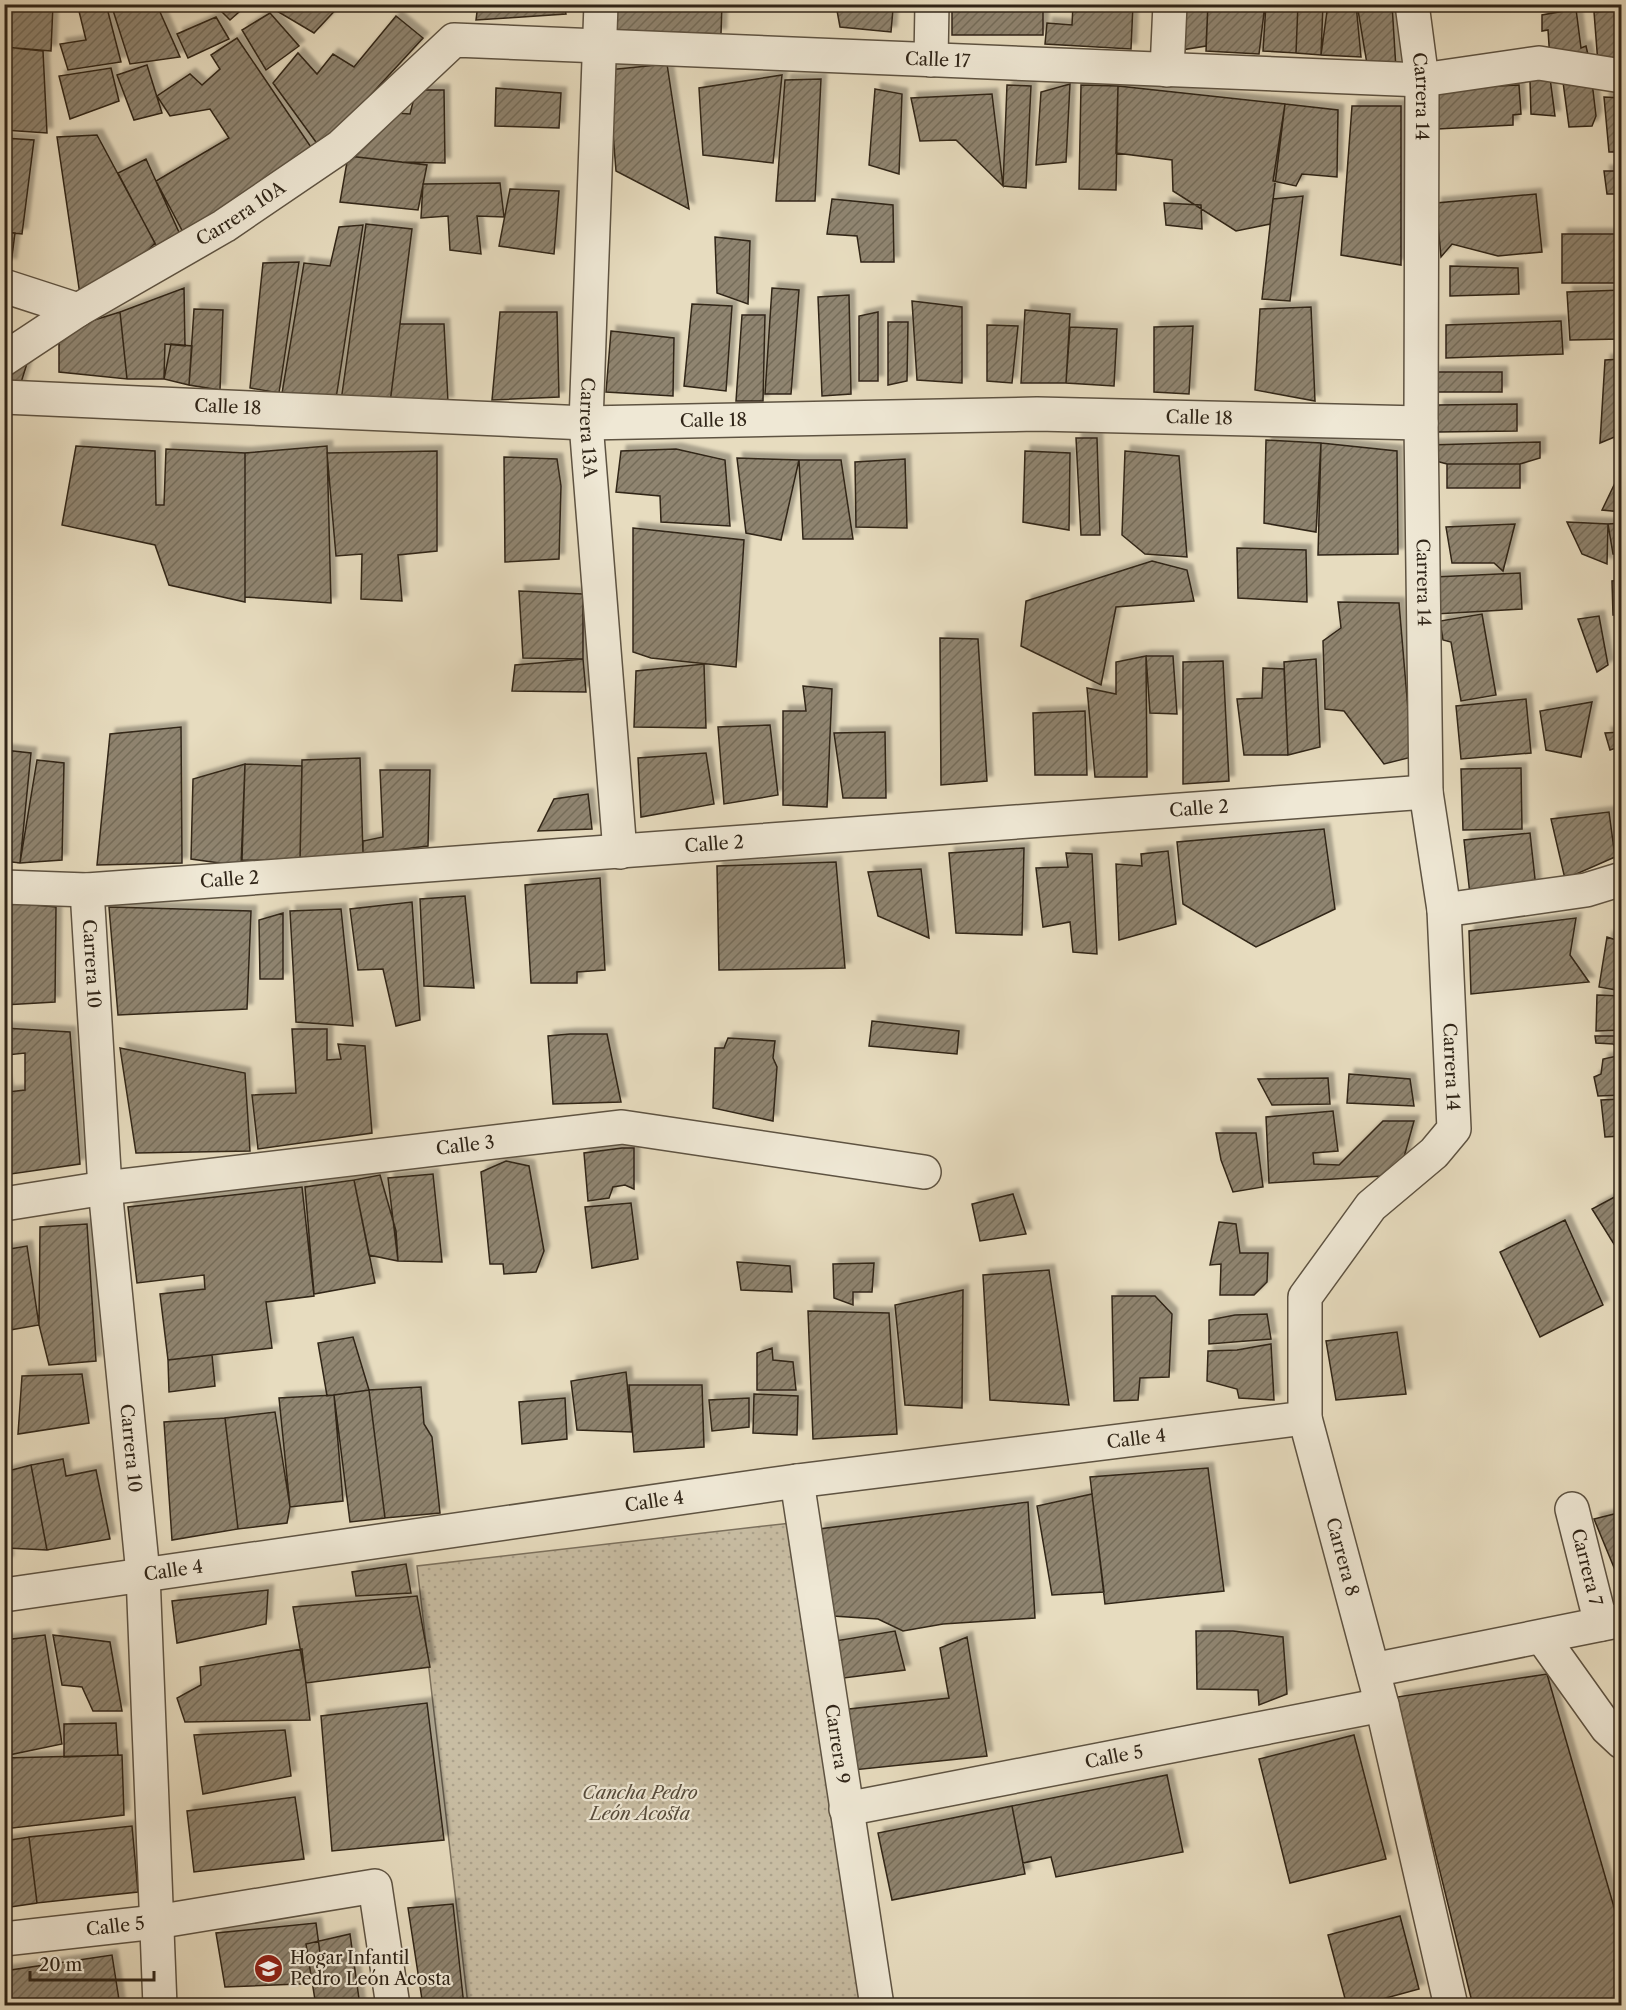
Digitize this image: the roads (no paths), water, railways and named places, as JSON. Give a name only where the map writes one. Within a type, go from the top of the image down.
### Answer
[{"type":"street","name":"Carrera 13A","points":[[601,4],[586,423],[620,852]]},
{"type":"street","points":[[931,60],[932,4]]},
{"type":"street","points":[[1167,70],[1170,4]]},
{"type":"street","name":"Carrera 14","points":[[1412,4],[1422,80],[1421,423],[1426,792],[1444,910],[1454,1129],[1434,1153]]},
{"type":"street","name":"Calle 17","points":[[454,40],[1422,80],[1539,63],[1622,76]]},
{"type":"street","name":"Carrera 10A","points":[[4,359],[78,310],[225,226],[340,147],[454,40]]},
{"type":"street","points":[[4,286],[78,310]]},
{"type":"street","name":"Calle 18","points":[[4,397],[586,423],[1037,414],[1421,423]]},
{"type":"street","name":"Calle 2","points":[[4,887],[87,890],[1426,792]]},
{"type":"street","points":[[1444,910],[1586,890],[1622,879]]},
{"type":"street","name":"Carrera 10","points":[[87,890],[105,1188],[143,1574],[160,2006]]},
{"type":"street","name":"Calle 3","points":[[4,1204],[105,1188],[622,1127],[924,1172]]},
{"type":"street","name":"Carrera 8","points":[[1434,1153],[1371,1206],[1305,1297],[1305,1418],[1382,1705],[1451,2006]]},
{"type":"street","name":"Calle 4","points":[[4,1595],[797,1481],[1305,1418]]},
{"type":"street","name":"Carrera 9","points":[[797,1481],[877,2006]]},
{"type":"street","name":"Carrera 7","points":[[1572,1509],[1611,1622]]},
{"type":"street","points":[[1373,1670],[1611,1622]]},
{"type":"street","points":[[1542,1637],[1607,1728],[1622,1742]]},
{"type":"street","name":"Calle 5","points":[[846,1809],[1382,1705]]},
{"type":"street","name":"Calle 5","points":[[4,1939],[156,1922],[375,1886],[393,2006]]},
{"type":"place","name":"Hogar Infantil Pedro León Acosta","points":[[269,1968]]},
{"type":"park label","name":"Cancha Pedro León Acosta","points":[[640,1803]]}]
